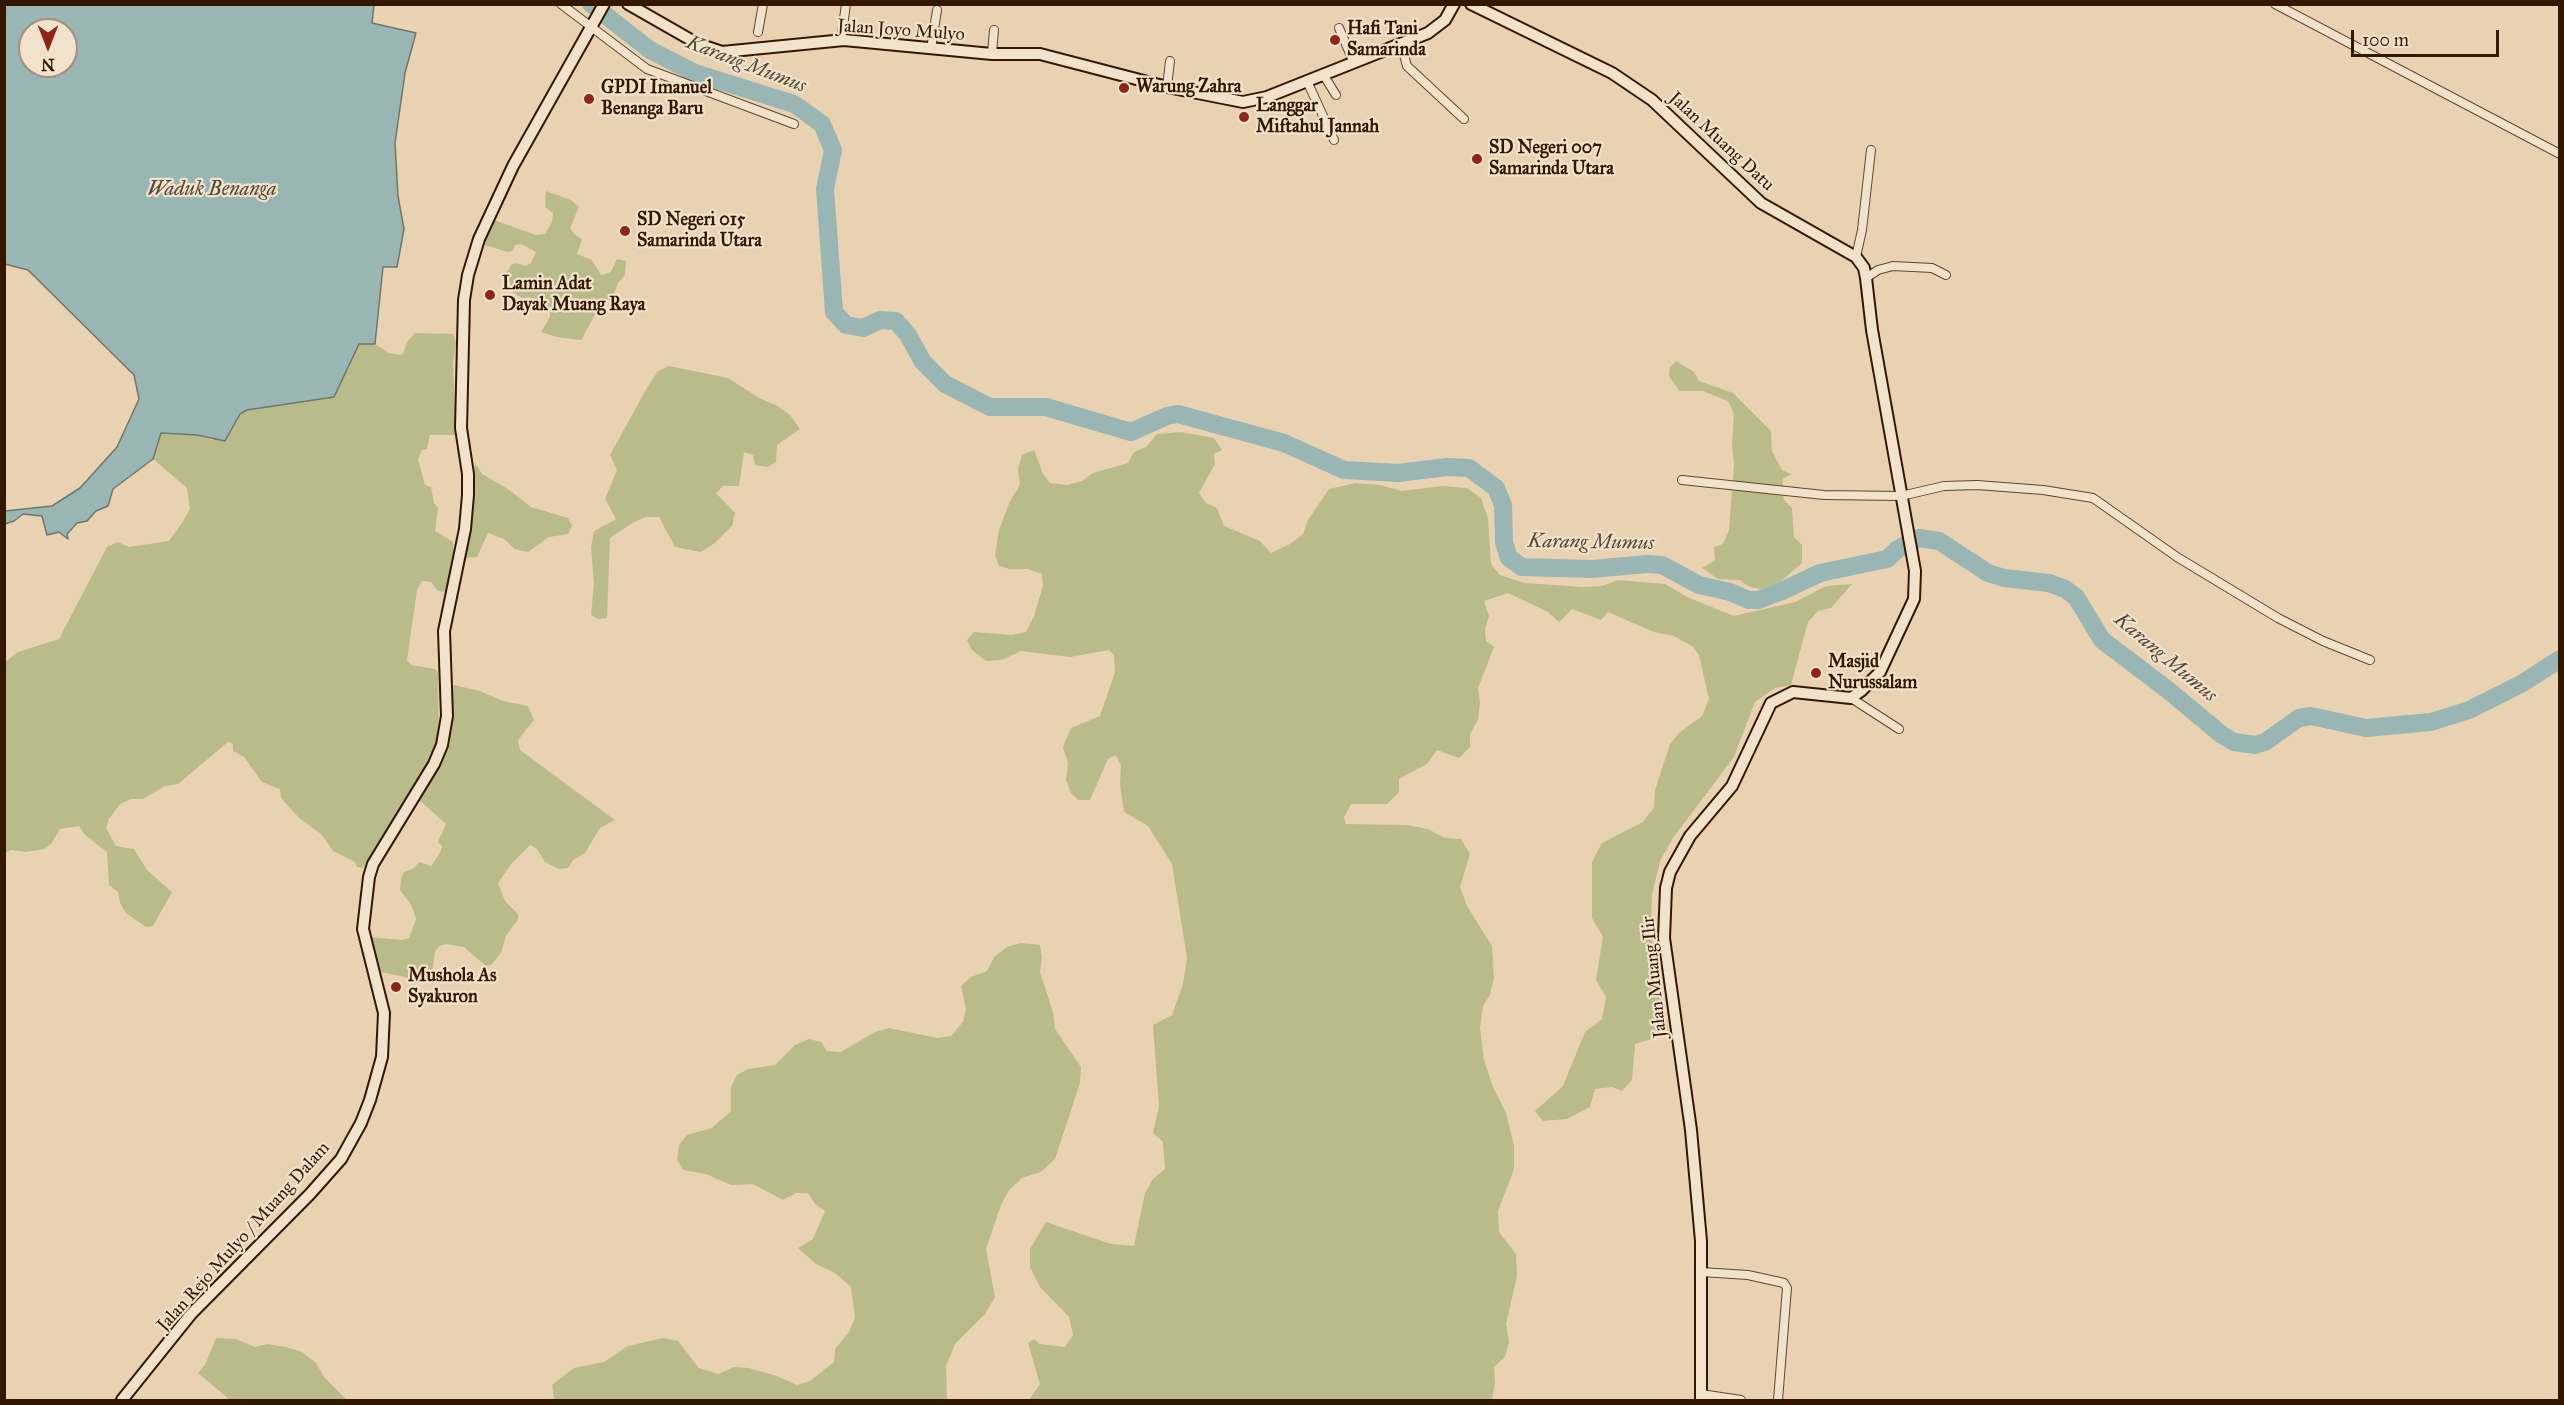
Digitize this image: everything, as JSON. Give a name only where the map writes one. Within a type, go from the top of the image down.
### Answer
[{"type":"main road","name":"Jalan Rejo Mulyo / Muang Dalam","points":[[122,1401],[191,1314],[310,1194],[340,1159],[361,1123],[370,1100],[382,1057],[384,1013],[363,929],[369,877],[373,864],[434,764],[442,745],[447,716],[444,631],[465,529],[468,495],[468,474],[461,428],[464,300],[468,275],[479,239],[513,166],[604,4]]},
{"type":"main road","name":"Jalan Joyo Mulyo","points":[[628,4],[698,44],[722,52],[840,41],[992,54],[1040,54],[1167,87],[1243,102],[1267,97],[1434,30],[1445,20],[1454,4]]},
{"type":"main road","name":"Jalan Muang Datu","points":[[1471,4],[1612,73],[1652,100],[1761,203],[1856,257]]},
{"type":"main road","points":[[1851,698],[1880,672],[1907,620],[1914,599],[1914,571],[1872,330],[1866,278],[1864,268],[1856,257]]},
{"type":"main road","name":"Jalan Muang Ilir","points":[[1701,1397],[1701,1241],[1691,1130],[1664,938],[1664,904],[1670,872],[1690,836],[1732,786],[1771,703],[1793,692],[1851,698]]},
{"type":"street","points":[[561,4],[647,69],[794,124]]},
{"type":"street","points":[[759,32],[763,4]]},
{"type":"street","points":[[840,41],[846,4]]},
{"type":"street","points":[[2275,4],[2559,154]]},
{"type":"street","points":[[931,49],[937,10]]},
{"type":"street","points":[[1339,28],[1354,63]]},
{"type":"street","points":[[992,54],[994,30]]},
{"type":"street","points":[[1401,44],[1407,66],[1464,119]]},
{"type":"street","points":[[1167,87],[1170,61]]},
{"type":"street","points":[[1323,74],[1335,95]]},
{"type":"street","points":[[1307,81],[1334,140]]},
{"type":"street","points":[[1856,257],[1862,230],[1871,150]]},
{"type":"street","points":[[1866,278],[1878,270],[1893,266],[1932,268],[1946,275]]},
{"type":"street","points":[[1682,480],[1824,495],[1901,498],[1961,485],[2043,490],[2093,498],[2177,557],[2278,618],[2323,642],[2370,660]]},
{"type":"street","points":[[1851,698],[1899,729]]},
{"type":"street","points":[[1701,1272],[1748,1275],[1784,1283],[1787,1288],[1778,1401]]},
{"type":"street","points":[[1701,1397],[1741,1401]]},
{"type":"green space","points":[[546,191],[571,200],[579,207],[570,228],[582,239],[577,254],[592,260],[601,275],[611,272],[617,259],[626,261],[625,275],[618,283],[612,299],[602,302],[581,340],[541,332],[550,317],[550,311],[541,306],[541,301],[529,297],[522,298],[510,290],[507,272],[511,265],[516,263],[526,266],[531,263],[536,252],[521,244],[515,245],[513,251],[508,252],[481,244],[491,219],[536,235],[545,234],[552,222],[553,213],[545,207]]},
{"type":"green space","points":[[415,333],[453,334],[456,342],[453,362],[456,435],[430,435],[427,449],[422,450],[418,459],[425,485],[431,487],[434,503],[438,508],[435,531],[453,542],[454,559],[445,592],[438,591],[431,582],[422,581],[417,590],[407,660],[411,665],[435,669],[438,673],[439,746],[371,861],[362,868],[357,867],[355,862],[333,851],[321,834],[299,818],[281,798],[280,789],[262,782],[244,757],[233,751],[233,744],[228,742],[178,784],[165,786],[143,799],[131,799],[120,804],[109,819],[106,828],[116,846],[134,849],[147,870],[172,892],[153,926],[146,927],[126,913],[120,903],[118,892],[109,885],[107,852],[85,835],[79,826],[60,829],[51,844],[44,849],[26,852],[11,850],[5,853],[4,663],[18,652],[59,639],[107,547],[118,542],[129,547],[169,541],[182,523],[190,509],[187,488],[153,459],[161,433],[197,435],[212,440],[247,410],[334,397],[359,343],[375,344],[389,353],[402,355],[408,341]]},
{"type":"green space","points":[[1676,361],[1694,372],[1699,381],[1733,393],[1771,431],[1772,451],[1782,470],[1791,474],[1783,479],[1782,491],[1784,500],[1792,508],[1794,537],[1802,545],[1802,563],[1779,583],[1760,589],[1750,587],[1739,580],[1718,579],[1702,568],[1715,560],[1714,547],[1723,544],[1729,530],[1734,464],[1732,447],[1734,414],[1728,401],[1703,391],[1679,391],[1669,376],[1670,367]]},
{"type":"green space","points":[[669,366],[728,378],[761,399],[776,405],[790,415],[800,429],[777,445],[776,462],[768,467],[755,465],[753,455],[744,452],[739,486],[723,486],[716,493],[735,513],[732,526],[715,543],[701,552],[675,547],[659,517],[646,517],[634,522],[610,538],[607,618],[598,619],[591,615],[594,583],[591,547],[594,531],[616,519],[605,499],[617,470],[610,455],[658,371]]},
{"type":"green space","points":[[1181,432],[1214,438],[1222,450],[1214,454],[1215,464],[1199,493],[1206,503],[1217,508],[1224,526],[1260,541],[1271,553],[1290,544],[1303,534],[1308,520],[1329,489],[1355,483],[1380,485],[1402,491],[1442,486],[1467,488],[1481,498],[1488,518],[1491,564],[1500,575],[1524,583],[1583,587],[1602,586],[1618,580],[1665,584],[1687,597],[1734,616],[1795,602],[1826,586],[1852,584],[1831,608],[1818,611],[1808,622],[1791,685],[1775,688],[1755,702],[1734,757],[1673,838],[1660,861],[1652,895],[1651,935],[1669,1034],[1635,1044],[1632,1080],[1622,1091],[1612,1087],[1595,1089],[1590,1107],[1567,1119],[1543,1121],[1535,1111],[1563,1086],[1585,1032],[1602,1019],[1606,997],[1596,980],[1603,937],[1592,918],[1592,862],[1602,843],[1643,822],[1654,807],[1655,790],[1670,744],[1680,732],[1702,716],[1709,699],[1699,655],[1692,646],[1674,636],[1654,632],[1608,612],[1601,620],[1572,609],[1559,622],[1548,612],[1508,593],[1484,601],[1489,616],[1485,629],[1486,641],[1494,647],[1478,688],[1480,702],[1478,720],[1470,734],[1470,747],[1459,758],[1437,750],[1427,764],[1399,779],[1399,792],[1387,804],[1351,804],[1344,817],[1346,824],[1407,825],[1428,829],[1445,838],[1461,839],[1470,854],[1460,887],[1467,906],[1492,946],[1494,978],[1490,995],[1483,1006],[1480,1028],[1484,1060],[1493,1087],[1506,1113],[1514,1146],[1514,1169],[1498,1211],[1499,1232],[1516,1254],[1517,1276],[1506,1324],[1509,1342],[1505,1357],[1494,1367],[1495,1383],[1492,1400],[1029,1400],[1040,1384],[1028,1343],[1034,1339],[1040,1344],[1065,1347],[1073,1335],[1069,1317],[1040,1287],[1030,1267],[1030,1249],[1046,1222],[1111,1244],[1134,1246],[1145,1193],[1153,1179],[1165,1169],[1163,1142],[1153,1133],[1159,1106],[1153,1025],[1172,1015],[1183,984],[1187,958],[1172,864],[1148,826],[1124,812],[1120,784],[1121,766],[1116,755],[1108,759],[1090,800],[1078,800],[1071,793],[1066,780],[1068,763],[1063,747],[1071,728],[1100,716],[1115,672],[1114,655],[1109,650],[1070,657],[1021,651],[1002,660],[986,661],[972,650],[967,640],[974,632],[1012,635],[1026,632],[1034,616],[1043,586],[1042,574],[1028,569],[1010,569],[999,566],[995,555],[999,530],[1010,501],[1020,485],[1018,469],[1022,455],[1034,450],[1043,474],[1050,483],[1067,485],[1082,481],[1093,473],[1128,463],[1134,452],[1146,447],[1157,434]]},
{"type":"green space","points":[[475,463],[482,474],[508,489],[531,507],[568,518],[572,526],[568,534],[549,537],[528,552],[515,549],[504,539],[488,533],[477,557],[466,558],[461,564],[469,535]]},
{"type":"green space","points":[[454,685],[480,691],[503,701],[528,706],[534,720],[518,740],[520,750],[615,820],[600,828],[585,853],[573,860],[568,868],[559,869],[545,862],[537,849],[530,845],[512,863],[498,883],[505,901],[518,914],[518,919],[506,936],[501,953],[491,965],[486,966],[464,947],[446,944],[439,946],[435,952],[432,974],[425,975],[421,983],[414,983],[405,977],[381,972],[369,943],[370,937],[402,940],[409,938],[416,919],[412,906],[400,890],[401,879],[404,872],[414,868],[419,862],[431,866],[440,853],[442,846],[438,842],[446,824],[418,799],[443,755],[449,690]]},
{"type":"green space","points":[[1021,943],[1040,945],[1042,957],[1040,972],[1053,1012],[1055,1029],[1081,1067],[1080,1083],[1055,1159],[1041,1172],[1022,1178],[1009,1190],[1001,1205],[986,1249],[995,1297],[985,1314],[955,1344],[946,1366],[947,1400],[554,1400],[552,1385],[574,1368],[604,1362],[628,1346],[663,1338],[678,1341],[699,1368],[718,1374],[734,1367],[749,1368],[777,1376],[797,1385],[810,1381],[834,1362],[835,1349],[849,1332],[855,1318],[851,1287],[835,1273],[816,1264],[798,1248],[813,1239],[825,1211],[815,1204],[808,1193],[796,1193],[783,1200],[753,1184],[731,1185],[706,1174],[683,1170],[677,1160],[679,1145],[687,1135],[712,1128],[731,1111],[731,1087],[737,1075],[748,1069],[775,1065],[795,1045],[809,1039],[821,1042],[827,1051],[841,1052],[875,1032],[889,1028],[937,1038],[951,1036],[963,1022],[966,1009],[961,986],[971,977],[987,971],[994,957],[1007,947]]},
{"type":"green space","points":[[216,1338],[236,1339],[255,1347],[267,1344],[302,1352],[316,1363],[324,1377],[347,1400],[230,1400],[198,1373],[205,1365]]},
{"type":"water","name":"Waduk Benanga","points":[[5,4],[374,5],[372,23],[416,33],[405,73],[395,143],[398,196],[404,229],[397,267],[383,267],[375,344],[359,344],[334,397],[247,410],[240,414],[225,441],[197,435],[161,433],[153,459],[113,489],[108,506],[96,511],[87,521],[77,523],[67,534],[68,539],[59,532],[47,535],[42,516],[23,514],[5,524],[5,511],[52,506],[80,488],[117,447],[139,399],[134,375],[28,270],[5,264]]},
{"type":"waterway","name":"Karang Mumus","points":[[591,4],[650,50],[695,73],[794,104],[822,124],[833,150],[825,189],[834,312],[846,325],[863,328],[880,320],[896,321],[908,335],[923,362],[945,384],[990,407],[1046,407],[1131,432],[1167,416],[1178,414],[1284,443],[1344,470],[1398,473],[1447,467],[1469,468],[1496,488],[1503,505],[1504,542],[1509,558],[1522,567],[1592,569],[1647,564],[1662,565],[1699,585],[1730,592],[1749,600],[1758,600],[1782,591],[1820,573],[1887,559],[1898,549],[1919,538],[1939,541],[1988,573],[2004,578],[2049,583],[2065,589],[2076,597],[2102,640],[2234,742],[2255,745],[2265,742],[2299,718],[2311,716],[2366,728],[2431,722],[2469,710],[2521,684],[2560,659]]},
{"type":"place","name":"Hafi Tani Samarinda","points":[[1335,40]]},
{"type":"place","name":"Warung Zahra","points":[[1124,88]]},
{"type":"place","name":"GPDI Imanuel Benanga Baru","points":[[589,99]]},
{"type":"place","name":"Langgar Miftahul Jannah","points":[[1244,117]]},
{"type":"place","name":"SD Negeri 007 Samarinda Utara","points":[[1477,159]]},
{"type":"place","name":"SD Negeri 015 Samarinda Utara","points":[[625,231]]},
{"type":"place","name":"Lamin Adat Dayak Muang Raya","points":[[490,295]]},
{"type":"place","name":"Masjid Nurussalam","points":[[1816,673]]},
{"type":"place","name":"Mushola As Syakuron","points":[[396,987]]}]
